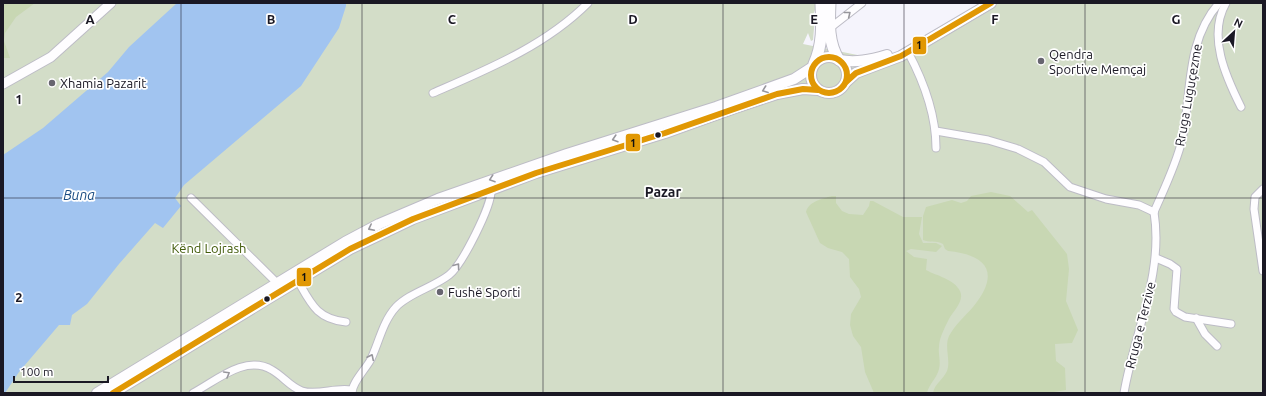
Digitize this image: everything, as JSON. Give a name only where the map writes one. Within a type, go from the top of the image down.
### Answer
[{"type":"highway","points":[[821,3],[826,29],[839,60]]},
{"type":"highway","points":[[812,66],[820,49],[826,29],[830,3]]},
{"type":"main road","points":[[3,84],[51,57],[111,3]]},
{"type":"main road","points":[[97,393],[345,242],[380,224],[438,198],[567,154],[716,107],[794,79],[818,60],[826,57],[853,62],[873,60],[890,54],[907,46],[979,3]]},
{"type":"main road","points":[[113,393],[374,236],[430,212],[549,168],[665,133],[778,94],[809,88],[831,93],[842,87],[856,73],[908,52],[991,3]]},
{"type":"main road","points":[[839,60],[844,66],[847,74],[846,82]]},
{"type":"main road","points":[[812,66],[811,80],[818,90]]},
{"type":"street","points":[[433,93],[506,61],[563,25],[588,3]]},
{"type":"street","points":[[826,29],[862,3]]},
{"type":"street","name":"Rruga Luguçezme","points":[[1154,212],[1182,141],[1197,41],[1206,19],[1219,3]]},
{"type":"street","points":[[1226,3],[1220,17],[1219,43],[1227,74],[1241,107]]},
{"type":"street","points":[[908,52],[932,107],[936,130],[936,148]]},
{"type":"street","points":[[936,130],[988,140],[1018,149],[1044,162],[1070,187],[1106,199],[1139,205],[1154,212]]},
{"type":"street","points":[[193,393],[238,367],[251,365],[271,369],[288,383],[305,392],[340,389],[351,392],[371,359],[387,320],[395,308],[450,274],[458,265],[490,202],[491,189]]},
{"type":"street","points":[[1263,189],[1256,197],[1254,210],[1263,271]]},
{"type":"street","points":[[191,198],[277,283]]},
{"type":"street","name":"Rruga e Terzive","points":[[1124,393],[1156,258],[1156,225],[1154,212]]},
{"type":"street","name":"Rruga e Terzive","points":[[1156,258],[1177,269],[1174,308],[1176,312],[1181,316],[1231,324]]},
{"type":"street","points":[[298,281],[315,310],[331,318],[346,322]]},
{"type":"street","points":[[1196,318],[1208,337],[1217,346]]},
{"type":"green space","name":"Kënd Lojrash","points":[[3,3],[818,3],[812,17],[815,17],[813,40],[811,41],[808,33],[803,44],[892,62],[991,3],[1263,3],[1263,393],[3,393]]},
{"type":"green space","points":[[3,3],[35,3],[16,17],[5,33],[4,41],[10,58],[3,58]]},
{"type":"green space","points":[[991,192],[1010,196],[1028,212],[1032,210],[1067,254],[1069,269],[1066,301],[1078,330],[1072,343],[1055,344],[1056,361],[1065,368],[1066,390],[1048,393],[933,393],[935,387],[947,371],[947,345],[949,336],[981,295],[986,285],[988,276],[986,268],[981,262],[973,257],[962,253],[948,251],[945,249],[943,244],[923,240],[923,216],[926,207],[952,200],[961,203],[967,201],[971,196]]},
{"type":"green space","points":[[836,196],[836,203],[842,211],[849,214],[863,215],[869,206],[870,201],[873,201],[903,217],[922,217],[919,234],[923,243],[936,243],[942,246],[936,252],[911,249],[906,251],[914,257],[927,259],[926,270],[945,278],[954,284],[960,291],[961,295],[959,303],[943,331],[939,344],[939,369],[927,393],[874,393],[865,372],[861,347],[853,336],[850,325],[851,314],[861,297],[859,289],[850,277],[849,259],[842,252],[828,248],[820,243],[806,212],[813,203],[820,199]]},
{"type":"water","name":"Buna","points":[[177,3],[346,3],[346,6],[339,28],[301,86],[184,185],[175,198],[181,206],[163,228],[155,223],[119,264],[87,304],[72,315],[70,325],[59,325],[19,372],[5,393],[3,393],[3,155],[43,128],[108,72],[129,47]]},
{"type":"transit line","name":"1","points":[[846,82],[856,73],[901,56],[991,3]]},
{"type":"transit line","name":"1","points":[[833,57],[842,62],[846,68],[847,75],[846,82],[842,88],[833,93],[825,93],[816,88],[812,82],[811,71],[816,62],[822,58],[833,57]]},
{"type":"transit line","name":"1","points":[[113,393],[350,249],[413,219],[536,173],[665,133],[777,94],[803,89],[818,90]]},
{"type":"place","name":"Qendra Sportive Memçaj","points":[[1041,61]]},
{"type":"place","name":"Xhamia Pazarit","points":[[52,83]]},
{"type":"place","name":"Fushë Sporti","points":[[440,292]]},
{"type":"district","name":"Pazar","points":[[663,192]]}]
